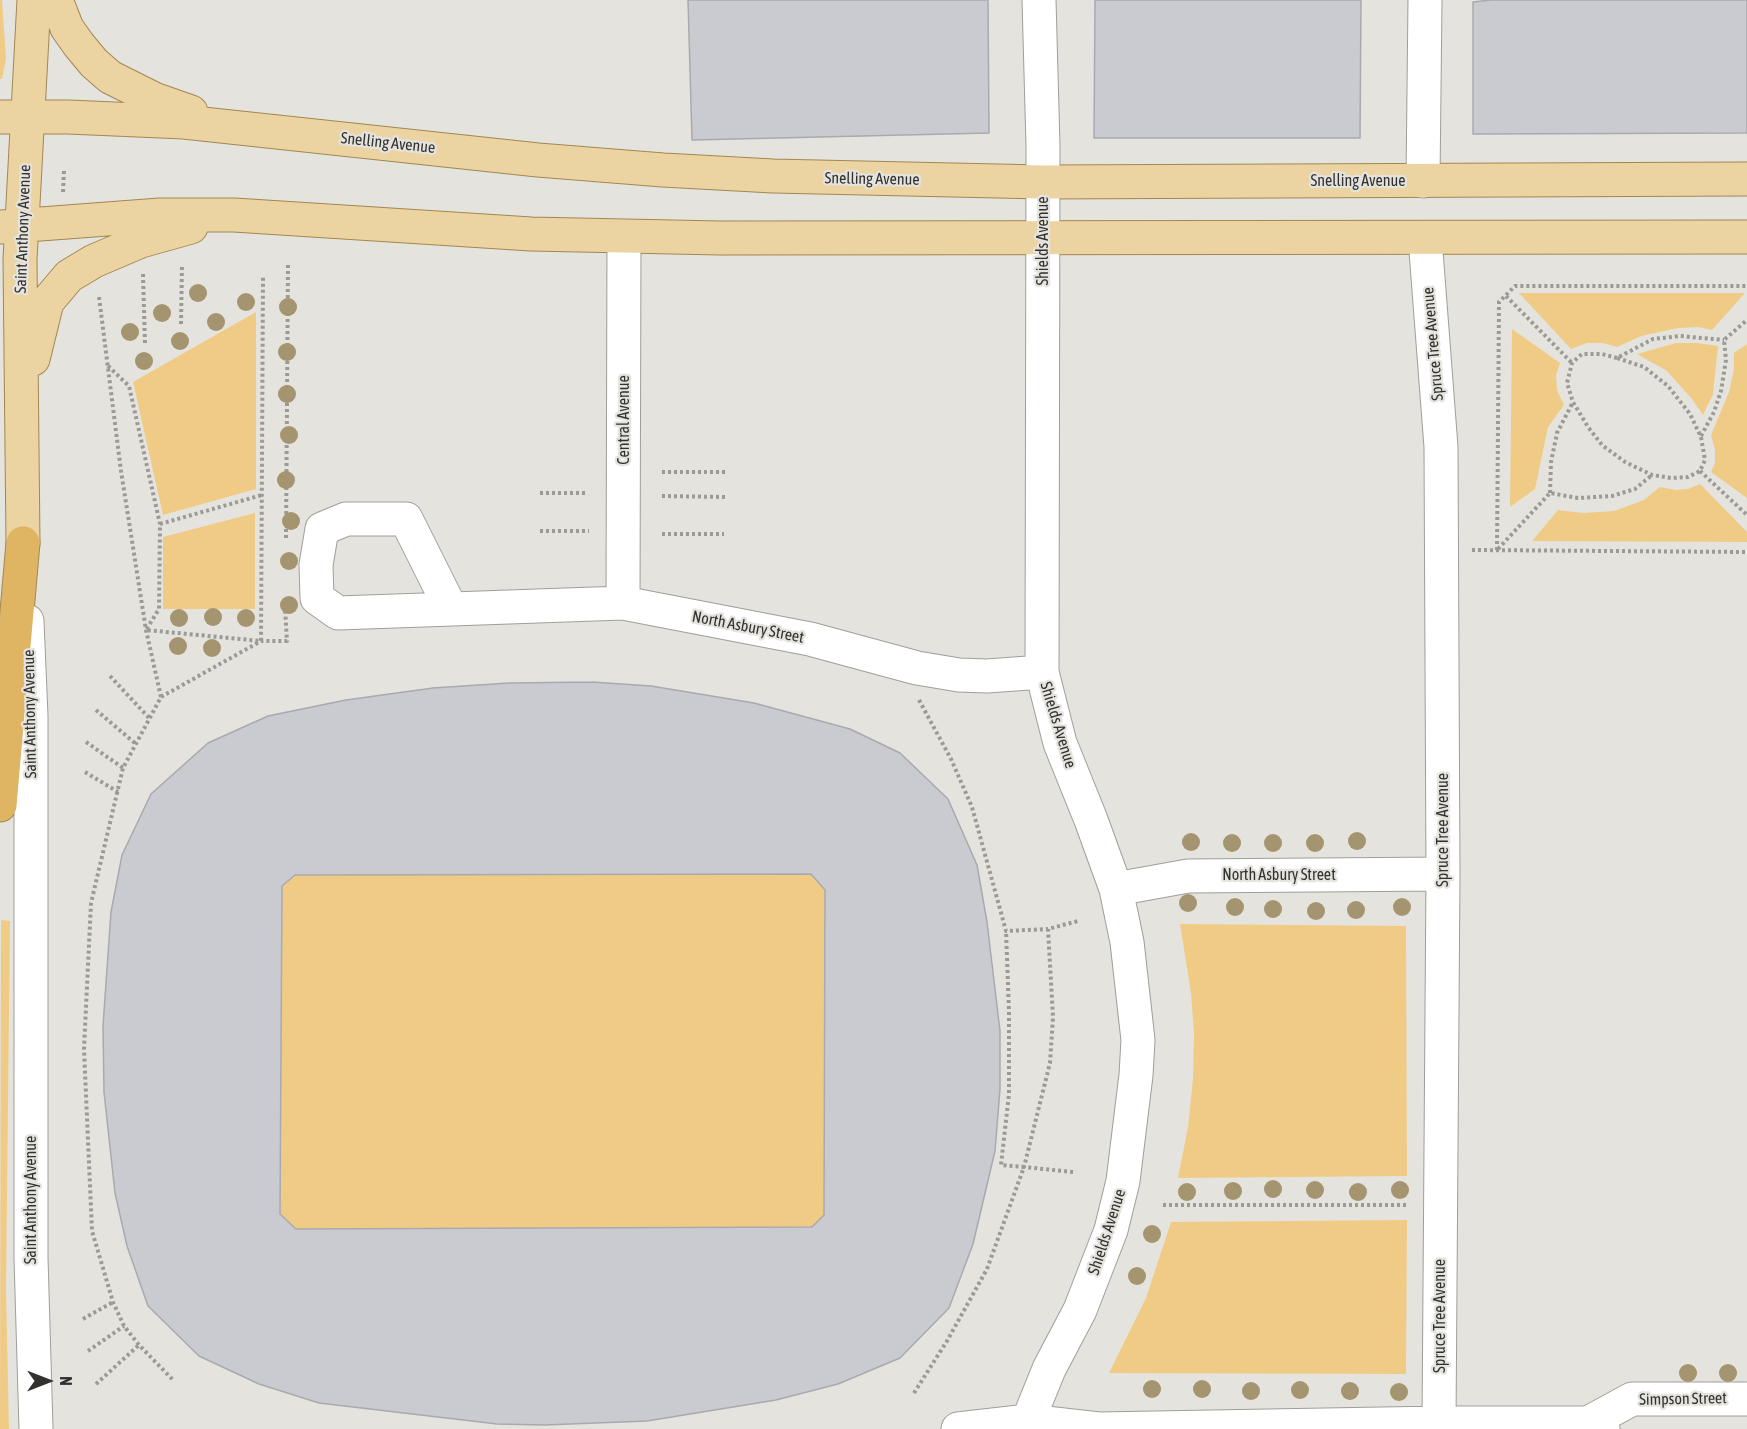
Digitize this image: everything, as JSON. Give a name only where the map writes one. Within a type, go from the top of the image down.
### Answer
[{"type":"highway","points":[[0,805],[23,543]]},
{"type":"main road","name":"Saint Anthony Avenue","points":[[23,543],[21,419],[11,226],[14,117],[34,0]]},
{"type":"main road","points":[[56,0],[67,28],[93,63],[110,77],[154,99],[229,126]]},
{"type":"main road","name":"Snelling Avenue","points":[[14,117],[142,120],[229,126],[537,160],[653,170],[830,178],[1043,182],[1747,179]]},
{"type":"main road","points":[[11,226],[160,215],[234,215],[520,234],[624,237],[1043,239],[1747,237]]},
{"type":"main road","points":[[21,419],[47,303],[69,276],[94,261],[141,241],[234,215]]},
{"type":"street","name":"Shields Avenue","points":[[1028,1421],[1049,1369],[1080,1310],[1111,1230],[1123,1180],[1138,1040],[1127,942],[1116,889],[1060,743],[1042,672],[1043,182],[1038,0]]},
{"type":"street","points":[[1423,182],[1425,0]]},
{"type":"street","name":"Central Avenue","points":[[623,603],[624,237]]},
{"type":"street","name":"Spruce Tree Avenue","points":[[1425,238],[1441,447],[1443,874],[1439,1423]]},
{"type":"street","name":"Saint Anthony Avenue","points":[[23,543],[31,716],[31,1235],[36,1429]]},
{"type":"street","name":"North Asbury Street","points":[[451,609],[623,603],[810,639],[959,675],[987,676],[1042,672]]},
{"type":"street","name":"North Asbury Street","points":[[1116,889],[1188,876],[1443,874]]},
{"type":"street","name":"Simpson Street","points":[[958,1429],[1028,1421],[1099,1429],[1439,1423],[1595,1426],[1632,1399],[1747,1399]]},
{"type":"path","points":[[62,201],[64,171]]},
{"type":"path","points":[[181,324],[182,263]]},
{"type":"path","points":[[286,545],[288,263]]},
{"type":"path","points":[[143,267],[145,344]]},
{"type":"path","points":[[261,641],[263,277]]},
{"type":"path","points":[[1497,550],[1499,302],[1515,286],[1747,286]]},
{"type":"path","points":[[1506,296],[1572,363]]},
{"type":"path","points":[[99,297],[121,471],[146,630],[161,697]]},
{"type":"path","points":[[1617,357],[1653,339],[1680,336],[1724,340],[1747,320]]},
{"type":"path","points":[[1701,437],[1714,412],[1721,391],[1726,360],[1724,340]]},
{"type":"path","points":[[1582,354],[1617,357],[1644,367],[1668,386],[1690,414],[1701,437],[1705,460],[1700,471],[1688,477],[1671,478],[1652,475],[1625,462],[1602,445],[1573,402],[1567,383],[1572,363],[1582,354]]},
{"type":"path","points":[[108,365],[129,386],[160,524],[159,609],[146,630]]},
{"type":"path","points":[[1497,550],[1550,494],[1551,462],[1557,433],[1573,402]]},
{"type":"path","points":[[1700,471],[1747,515]]},
{"type":"path","points":[[662,472],[728,472]]},
{"type":"path","points":[[1550,494],[1578,498],[1612,496],[1635,489],[1652,475]]},
{"type":"path","points":[[540,493],[588,493]]},
{"type":"path","points":[[160,524],[262,495]]},
{"type":"path","points":[[662,496],[726,497]]},
{"type":"path","points":[[540,531],[589,531]]},
{"type":"path","points":[[662,534],[724,534]]},
{"type":"path","points":[[1497,550],[1747,552]]},
{"type":"path","points":[[146,630],[261,641],[286,641],[285,602]]},
{"type":"path","points":[[174,1381],[124,1326],[113,1302],[92,1231],[84,1049],[91,903],[123,768],[161,697],[261,641]]},
{"type":"path","points":[[110,676],[150,719]]},
{"type":"path","points":[[917,697],[951,759],[972,807],[1006,931],[1009,1094],[1000,1165],[1073,1172]]},
{"type":"path","points":[[96,710],[137,744]]},
{"type":"path","points":[[86,742],[123,768]]},
{"type":"path","points":[[85,772],[118,792]]},
{"type":"path","points":[[1006,931],[1048,929],[1077,921]]},
{"type":"path","points":[[914,1393],[947,1341],[987,1269],[1024,1167],[1050,1063],[1053,1017],[1048,929]]},
{"type":"path","points":[[1163,1205],[1413,1205]]},
{"type":"path","points":[[83,1319],[113,1302]]},
{"type":"path","points":[[88,1351],[124,1326]]},
{"type":"path","points":[[96,1384],[139,1345]]},
{"type":"shaded area","points":[[0,0],[2,0],[6,59],[2,79],[0,79]]},
{"type":"shaded area","points":[[1519,293],[1745,293],[1712,330],[1699,327],[1678,328],[1641,336],[1617,347],[1603,343],[1587,343],[1571,349]]},
{"type":"shaded area","points":[[256,312],[256,489],[163,515],[133,382]]},
{"type":"shaded area","points":[[1512,329],[1560,363],[1556,375],[1557,390],[1564,405],[1548,427],[1535,489],[1510,507]]},
{"type":"shaded area","points":[[1676,343],[1718,346],[1713,394],[1703,415],[1667,371],[1637,354]]},
{"type":"shaded area","points":[[1747,344],[1747,498],[1711,472],[1715,463],[1715,450],[1711,435],[1729,392],[1734,369],[1734,353]]},
{"type":"shaded area","points":[[1700,484],[1747,532],[1747,542],[1532,541],[1558,510],[1583,513],[1614,511],[1644,500],[1660,487],[1676,490],[1688,489]]},
{"type":"shaded area","points":[[255,513],[255,609],[163,609],[163,537]]},
{"type":"shaded area","points":[[592,682],[651,686],[754,703],[850,729],[900,753],[948,799],[977,865],[987,922],[1000,1031],[1000,1089],[995,1151],[973,1244],[949,1308],[900,1358],[838,1384],[776,1400],[647,1421],[545,1425],[497,1424],[319,1403],[259,1384],[199,1356],[148,1306],[127,1246],[115,1193],[104,1092],[103,1026],[111,912],[122,855],[151,794],[208,743],[268,716],[346,700],[433,688],[509,683]]},
{"type":"shaded area","points":[[1,920],[10,921],[6,1289],[9,1429],[0,1429]]},
{"type":"shaded area","points":[[1180,924],[1406,926],[1407,1176],[1178,1178],[1188,1127],[1193,1079],[1194,1033],[1191,993]]},
{"type":"shaded area","points":[[1407,1220],[1406,1374],[1109,1373],[1146,1298],[1171,1222]]},
{"type":"building","points":[[688,0],[988,0],[989,133],[692,140]]},
{"type":"building","points":[[1095,0],[1361,0],[1360,138],[1094,138]]},
{"type":"building","points":[[1491,0],[1747,0],[1747,133],[1473,134],[1473,2]]},
{"type":"building","points":[[592,682],[651,686],[754,703],[850,729],[900,753],[948,799],[977,865],[987,922],[1000,1031],[1000,1089],[995,1151],[973,1244],[949,1308],[900,1358],[838,1384],[776,1400],[647,1421],[545,1425],[497,1424],[319,1403],[259,1384],[199,1356],[148,1306],[127,1246],[115,1193],[104,1092],[103,1026],[111,912],[122,855],[151,794],[208,743],[268,716],[346,700],[433,688],[509,683]],"holes":[[[811,874],[825,890],[824,1215],[812,1227],[296,1229],[280,1214],[282,886],[295,875]]]}]
